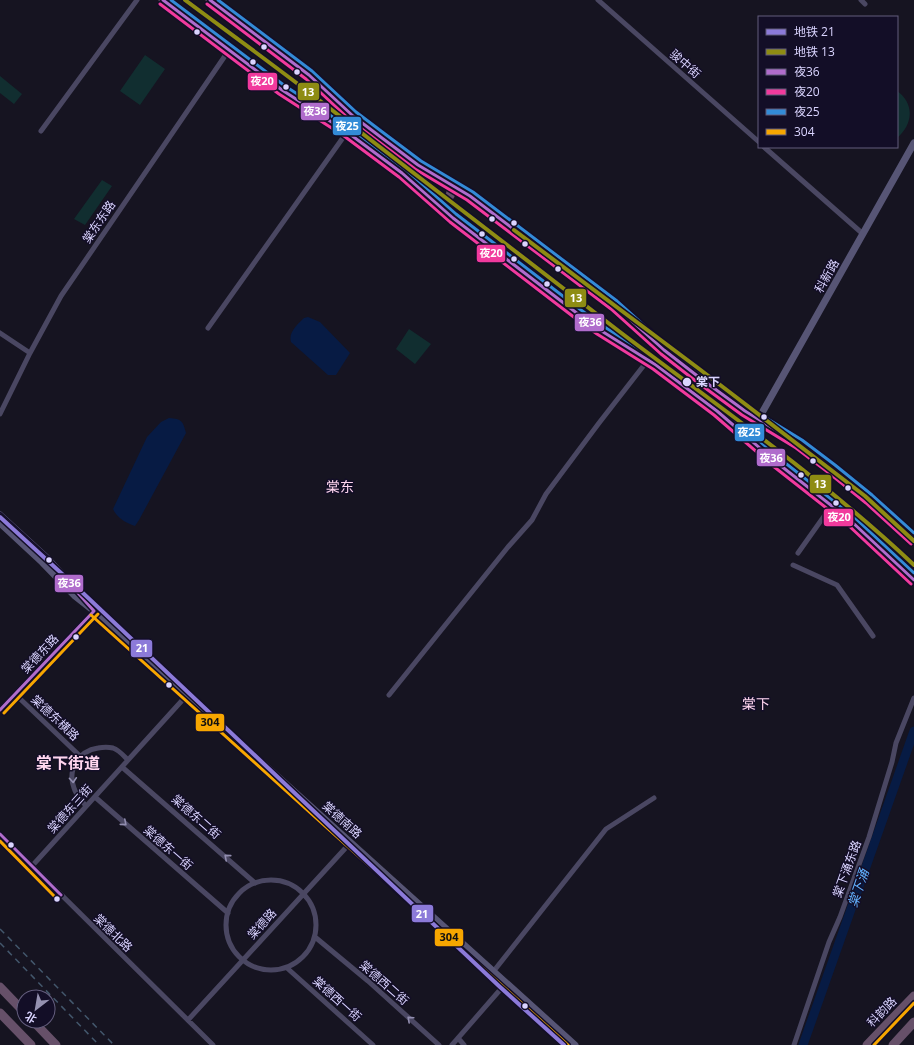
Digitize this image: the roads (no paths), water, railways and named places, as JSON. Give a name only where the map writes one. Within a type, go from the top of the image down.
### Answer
[{"type":"highway","points":[[163,0],[298,101],[347,132],[402,173],[447,214],[600,330],[648,360],[717,411],[776,462],[866,534],[914,580]]},
{"type":"highway","points":[[210,0],[305,71],[353,116],[418,165],[470,196],[614,305],[676,359],[758,420],[799,444],[832,468],[874,503],[914,540]]},
{"type":"highway","points":[[402,173],[421,183],[444,199],[448,198],[451,194],[451,188],[448,183]]},
{"type":"highway","points":[[0,987],[16,1004]]},
{"type":"highway","name":"科韵路","points":[[867,1045],[914,996]]},
{"type":"highway","points":[[0,1013],[31,1045]]},
{"type":"highway","points":[[893,1045],[914,1022]]},
{"type":"highway","points":[[41,1029],[56,1045]]},
{"type":"street","points":[[41,131],[137,0]]},
{"type":"street","name":"骏中街","points":[[598,0],[758,141]]},
{"type":"street","name":"棠东东路","points":[[0,414],[30,353],[61,296],[229,50]]},
{"type":"street","points":[[208,328],[347,132]]},
{"type":"street","name":"科新路","points":[[758,420],[914,144]]},
{"type":"street","points":[[765,148],[863,234]]},
{"type":"street","points":[[0,333],[30,353]]},
{"type":"street","points":[[389,695],[508,547],[532,520],[551,488],[598,423],[648,360]]},
{"type":"street","points":[[798,553],[832,506]]},
{"type":"street","points":[[0,515],[47,558],[94,611]]},
{"type":"street","points":[[0,523],[42,562],[75,596],[94,611]]},
{"type":"street","points":[[793,565],[837,585],[874,636]]},
{"type":"street","name":"棠德东路","points":[[0,710],[94,611]]},
{"type":"street","name":"棠德南路","points":[[94,611],[575,1045]]},
{"type":"street","name":"棠德东横路","points":[[16,694],[80,756]]},
{"type":"street","name":"棠德东三街","points":[[32,866],[187,695]]},
{"type":"street","name":"棠下涌东路","points":[[794,1045],[829,942],[840,917],[868,837],[892,762],[896,743],[914,698]]},
{"type":"street","points":[[86,806],[74,789],[72,777],[75,763],[80,756],[90,749],[103,747],[114,748],[128,760]]},
{"type":"street","name":"棠德东二街","points":[[122,767],[256,883]]},
{"type":"street","name":"棠德东一街","points":[[94,797],[228,913]]},
{"type":"street","points":[[494,972],[606,829],[654,798]]},
{"type":"street","name":"棠德北路","points":[[0,834],[214,1045]]},
{"type":"street","name":"棠德路","points":[[188,1020],[351,842]]},
{"type":"street","points":[[263,881],[278,881],[292,886],[303,894],[309,901],[315,914],[315,937],[305,956],[294,965],[280,970],[264,970],[250,965],[233,950],[226,928],[228,913],[234,900],[249,886],[263,881]]},
{"type":"street","name":"棠德西二街","points":[[315,937],[368,981],[439,1045]]},
{"type":"street","name":"棠德西一街","points":[[287,968],[373,1045]]},
{"type":"street","points":[[452,1045],[506,983]]},
{"type":"street","points":[[458,1038],[464,1045]]},
{"type":"water","points":[[308,317],[320,322],[350,353],[336,375],[328,375],[291,342],[290,338],[294,328],[304,318]]},
{"type":"water","points":[[169,418],[181,421],[186,433],[135,526],[122,520],[113,509],[147,437],[161,422]]},
{"type":"waterway","name":"棠下涌","points":[[803,1045],[914,731]]},
{"type":"railway","points":[[0,929],[114,1045]]},
{"type":"railway","points":[[0,943],[99,1045]]},
{"type":"metro line","name":"13","points":[[185,0],[299,85],[620,332],[770,444],[844,503],[914,565]]},
{"type":"metro line","name":"13","points":[[514,230],[865,496],[914,541]]},
{"type":"metro line","name":"21","points":[[0,517],[84,594],[500,987],[564,1045]]},
{"type":"place","name":"棠下","points":[[687,382]]},
{"type":"district","name":"棠东","points":[[340,487]]},
{"type":"district","name":"棠下","points":[[756,704]]},
{"type":"district","name":"棠下街道","points":[[68,763]]}]
